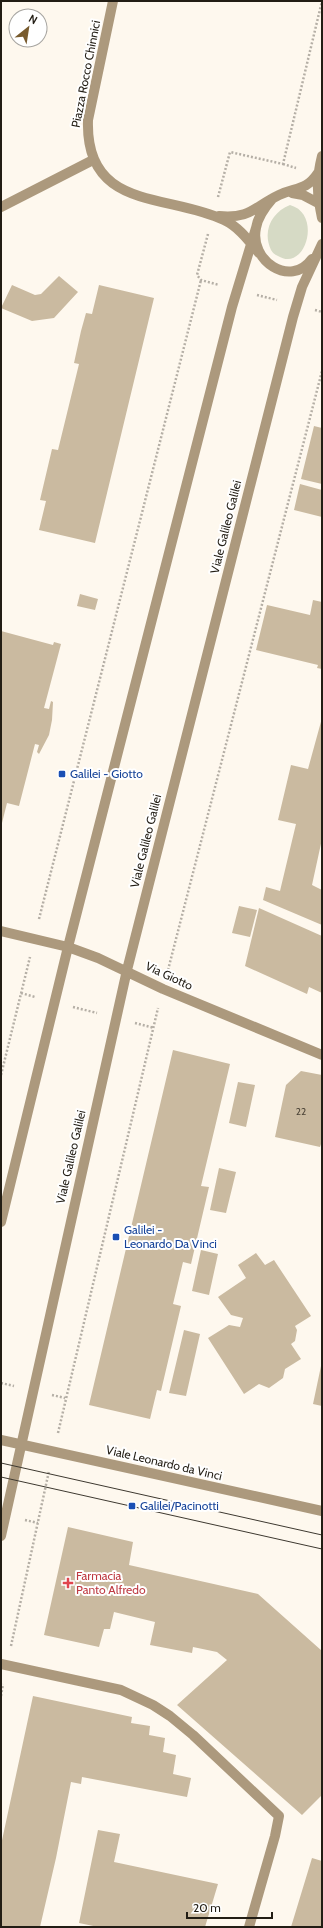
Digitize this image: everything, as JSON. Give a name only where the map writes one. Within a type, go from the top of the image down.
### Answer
[{"type":"street","name":"Piazza Rocco Chinnici","points":[[113,1],[88,120],[87,137],[93,160],[107,178],[126,191],[146,199],[213,215]]},
{"type":"street","points":[[322,156],[318,173],[317,192],[318,210],[322,219]]},
{"type":"street","points":[[1,207],[93,160]]},
{"type":"street","points":[[213,215],[241,215],[254,211],[272,198],[308,186],[318,173]]},
{"type":"street","points":[[284,193],[304,195],[317,203]]},
{"type":"street","points":[[1,1222],[68,947],[237,290],[262,211],[272,198]]},
{"type":"street","points":[[213,215],[234,226],[251,243],[269,265],[275,269],[296,271],[308,265],[320,247],[322,238]]},
{"type":"street","points":[[256,228],[255,242],[259,253]]},
{"type":"street","name":"Viale Galileo Galilei","points":[[1,1536],[127,970],[296,305],[302,287],[320,247]]},
{"type":"street","name":"Via Giotto","points":[[1,931],[68,947],[127,970],[163,989],[322,1055]]},
{"type":"street","name":"Viale Leonardo da Vinci","points":[[1,1440],[322,1511]]},
{"type":"street","points":[[4,1665],[121,1690],[154,1705],[170,1716],[192,1735],[278,1816],[275,1836],[248,1927]]},
{"type":"path","points":[[322,1],[283,164],[230,152],[197,275],[201,280],[322,312]]},
{"type":"path","points":[[45,896],[201,280]]},
{"type":"path","points":[[167,974],[322,371]]},
{"type":"path","points":[[1,1075],[23,986]]},
{"type":"path","points":[[21,993],[154,1028]]},
{"type":"path","points":[[58,1430],[158,1009]]},
{"type":"path","points":[[1,1696],[4,1665],[54,1451]]},
{"type":"green space","points":[[290,205],[300,210],[306,219],[308,230],[302,250],[296,256],[288,259],[278,256],[272,252],[268,243],[268,229],[270,223],[278,212]]},
{"type":"building","points":[[59,276],[78,292],[54,318],[32,321],[1,308],[12,285],[35,295],[41,294]]},
{"type":"building","points":[[99,285],[154,298],[95,543],[39,530],[46,501],[40,500],[52,449],[58,450],[79,364],[74,363],[81,331],[86,313],[92,314]]},
{"type":"building","points":[[314,426],[322,428],[322,484],[301,479]]},
{"type":"building","points":[[300,484],[322,490],[322,517],[294,510]]},
{"type":"building","points":[[80,594],[98,599],[95,610],[77,606]]},
{"type":"building","points":[[313,600],[322,602],[322,669],[317,668],[318,665],[256,650],[267,605],[310,615]]},
{"type":"building","points":[[1,631],[53,645],[54,642],[61,644],[44,708],[49,709],[51,701],[53,702],[49,735],[39,754],[37,752],[39,745],[35,744],[19,806],[7,803],[2,823]]},
{"type":"building","points":[[322,718],[322,839],[312,885],[322,890],[322,925],[263,900],[266,887],[280,891],[296,824],[278,820],[291,765],[308,769]]},
{"type":"building","points":[[239,906],[257,910],[250,937],[232,933]]},
{"type":"building","points":[[259,908],[322,936],[322,993],[309,987],[307,994],[245,966]]},
{"type":"building","points":[[173,1050],[230,1064],[201,1186],[209,1187],[191,1264],[183,1262],[173,1304],[181,1306],[161,1391],[157,1390],[150,1419],[89,1405]]},
{"type":"building","points":[[301,1071],[322,1075],[322,1141],[320,1147],[275,1137],[286,1085]]},
{"type":"building","points":[[238,1082],[255,1085],[246,1127],[229,1123]]},
{"type":"building","points":[[219,1168],[236,1172],[226,1213],[210,1210]]},
{"type":"building","points":[[201,1250],[218,1254],[209,1295],[192,1291]]},
{"type":"building","points":[[256,1253],[265,1265],[274,1260],[311,1316],[295,1326],[297,1330],[295,1341],[291,1344],[301,1359],[285,1369],[283,1378],[269,1388],[259,1384],[244,1394],[208,1338],[229,1325],[240,1327],[243,1318],[231,1315],[218,1297],[246,1278],[238,1265]]},
{"type":"building","points":[[184,1330],[200,1334],[186,1396],[169,1393]]},
{"type":"building","points":[[322,1366],[322,1406],[313,1404]]},
{"type":"building","points":[[68,1527],[133,1542],[129,1565],[258,1594],[322,1651],[322,1795],[302,1815],[177,1705],[227,1660],[217,1652],[193,1647],[192,1653],[150,1645],[155,1622],[114,1612],[110,1629],[104,1629],[99,1647],[44,1635]]},
{"type":"building","points":[[33,1696],[132,1717],[131,1723],[150,1726],[149,1735],[165,1738],[163,1752],[176,1755],[173,1774],[191,1778],[187,1797],[82,1777],[81,1784],[71,1782],[56,1858],[40,1927],[1,1927],[1,1845]]},
{"type":"building","points":[[98,1830],[120,1834],[114,1862],[218,1884],[205,1927],[98,1927],[79,1923]]},
{"type":"building","points":[[312,1858],[322,1861],[322,1927],[291,1927]]},
{"type":"tram line","points":[[1,1463],[322,1535]]},
{"type":"tram line","points":[[1,1477],[322,1549]]},
{"type":"place","name":"Galilei - Giotto","points":[[62,774]]},
{"type":"place","name":"Galilei - Leonardo Da Vinci","points":[[116,1237]]},
{"type":"place","name":"Galilei/Pacinotti","points":[[132,1506]]},
{"type":"place","name":"Farmacia Panto Alfredo","points":[[68,1583]]}]
